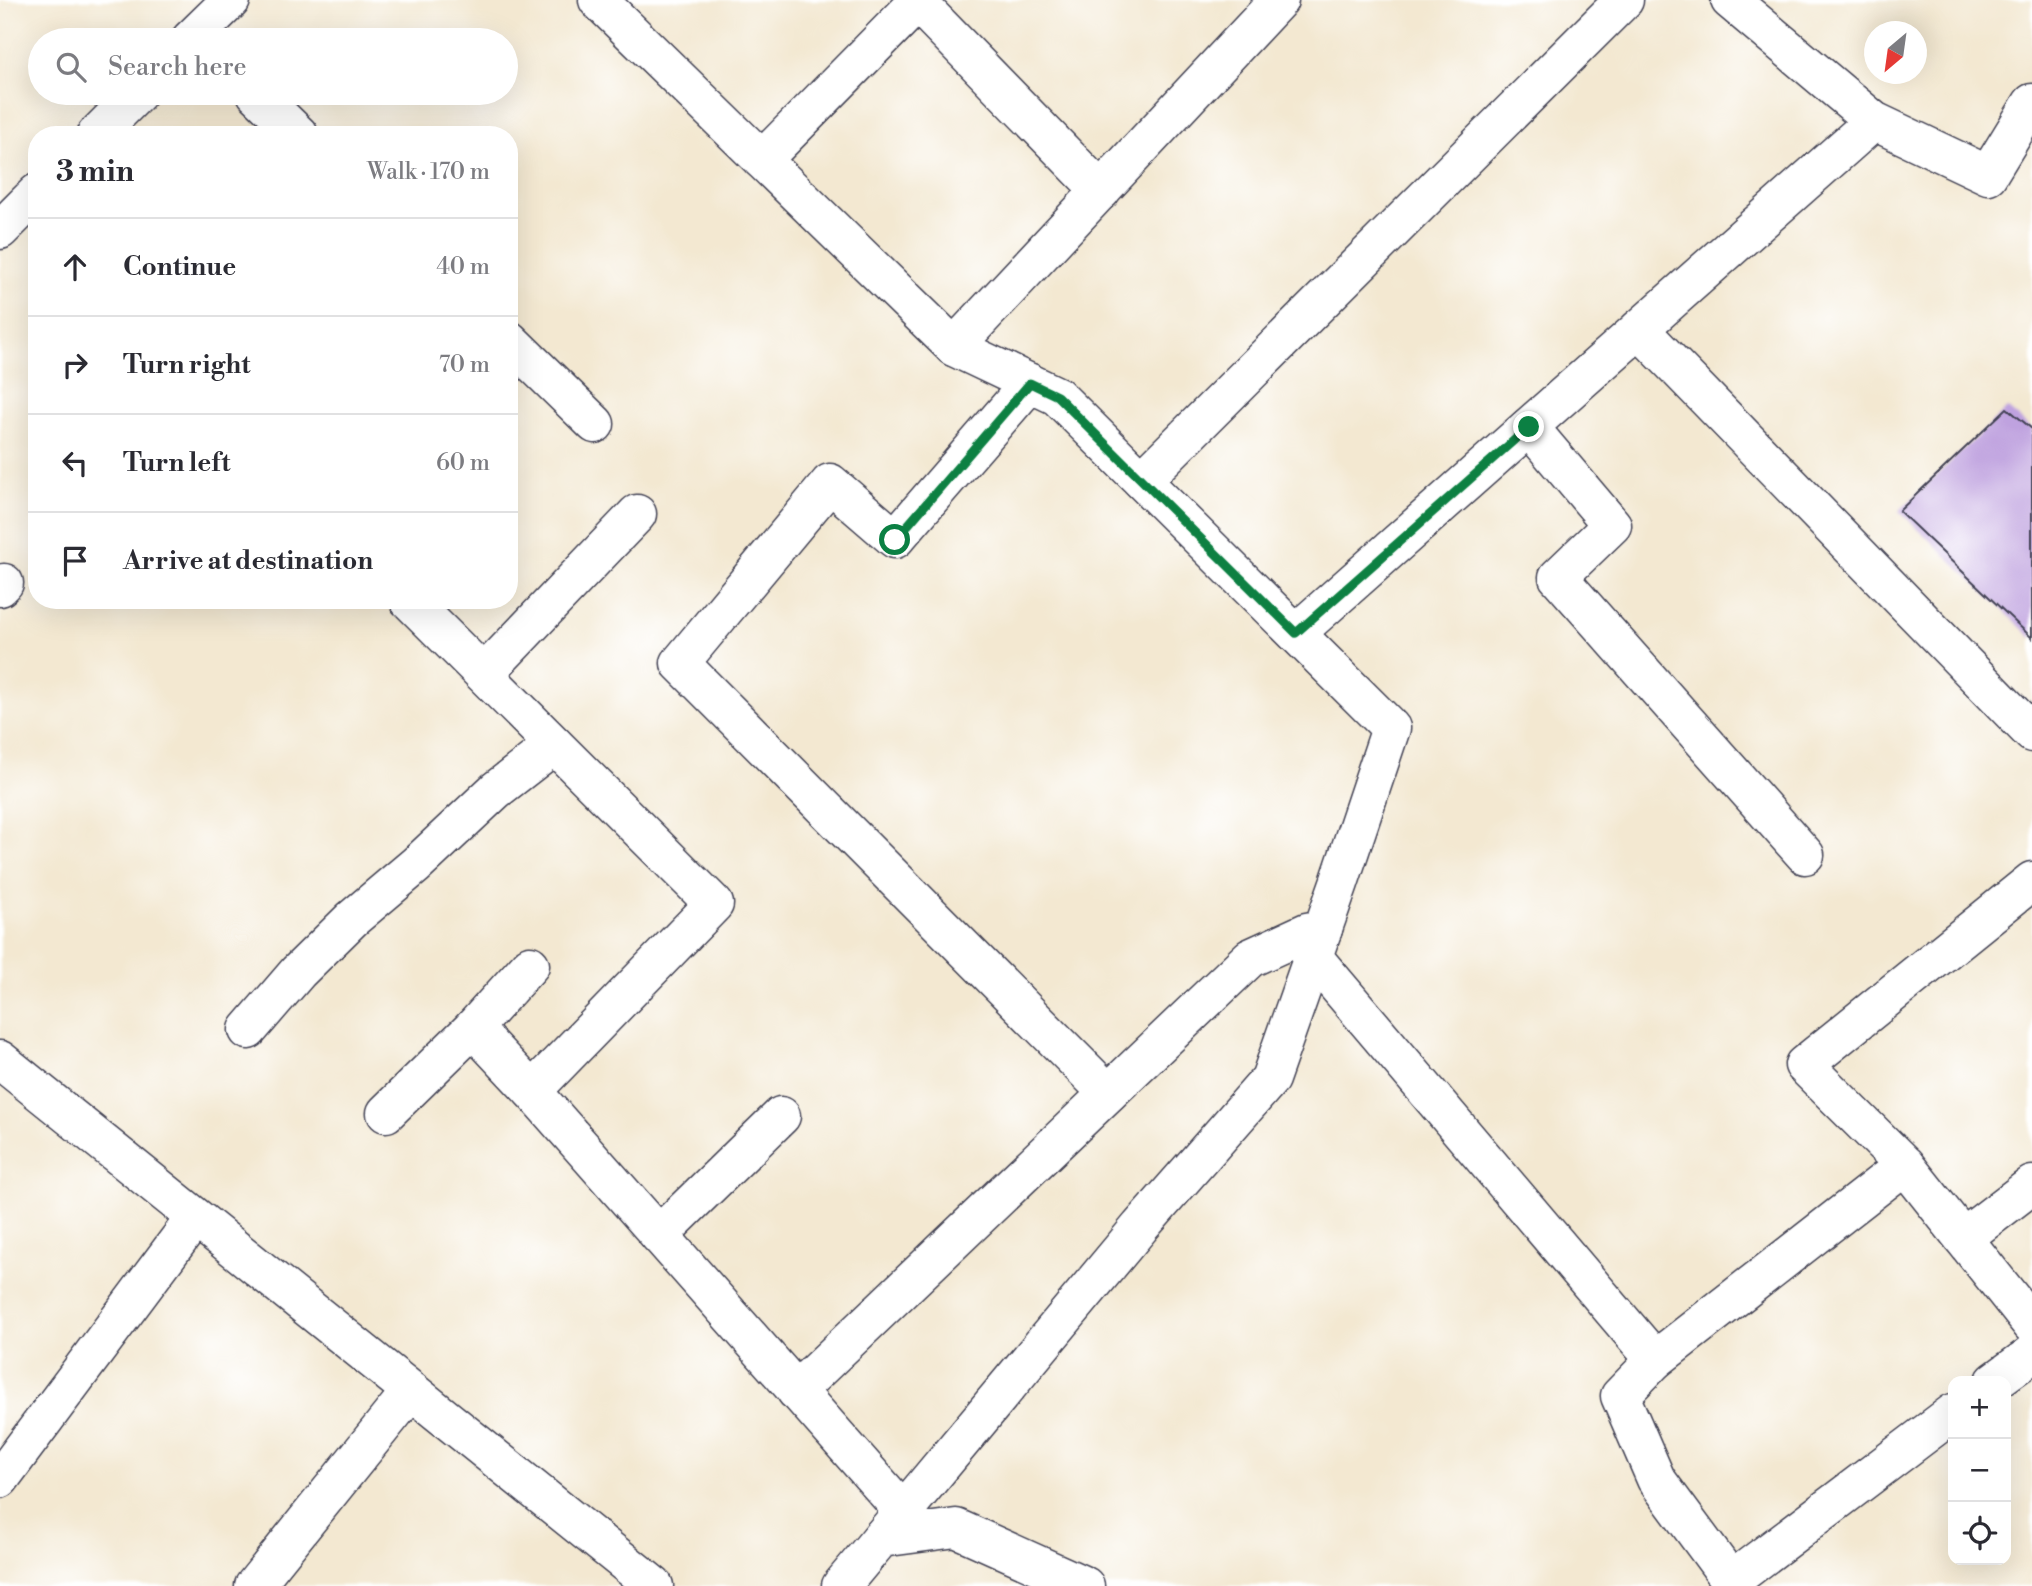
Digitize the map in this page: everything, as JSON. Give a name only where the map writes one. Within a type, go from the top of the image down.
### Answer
[{"type":"street","points":[[205,28],[231,0]]},
{"type":"street","points":[[598,0],[954,347],[1057,396],[1391,728],[1270,1079],[1140,1227],[841,1586]]},
{"type":"street","points":[[954,347],[1279,0]]},
{"type":"street","points":[[1142,480],[1624,0]]},
{"type":"street","points":[[1730,0],[1874,121],[1988,175],[2032,103]]},
{"type":"street","points":[[762,160],[918,1],[1101,191]]},
{"type":"street","points":[[105,126],[126,105]]},
{"type":"street","points":[[268,105],[290,126]]},
{"type":"street","points":[[1296,633],[1874,121]]},
{"type":"street","points":[[1639,329],[2032,733]]},
{"type":"street","points":[[518,357],[595,424]]},
{"type":"street","points":[[1030,383],[895,540],[830,483],[680,663],[1108,1093]]},
{"type":"street","points":[[1529,427],[1612,525],[1558,577],[1805,855]]},
{"type":"street","points":[[484,674],[637,514]]},
{"type":"street","points":[[419,609],[714,904],[532,1091]]},
{"type":"street","points":[[248,1030],[298,972],[352,919],[416,865],[496,790],[554,745]]},
{"type":"street","points":[[2032,881],[1804,1065],[1905,1165],[2032,1325]]},
{"type":"street","points":[[796,1391],[1250,958],[1307,932],[1655,1360]]},
{"type":"street","points":[[386,1113],[473,1028],[530,965]]},
{"type":"street","points":[[473,1028],[532,1091],[796,1391],[892,1524]]},
{"type":"street","points":[[2,1065],[654,1586]]},
{"type":"street","points":[[659,1235],[781,1116]]},
{"type":"street","points":[[1905,1165],[1655,1360],[1620,1396],[1656,1479],[1733,1583],[1948,1417]]},
{"type":"street","points":[[1963,1238],[2032,1185]]},
{"type":"street","points":[[0,1479],[195,1218]]},
{"type":"street","points":[[2003,1376],[2032,1354]]},
{"type":"street","points":[[254,1586],[411,1391]]},
{"type":"street","points":[[892,1524],[956,1528],[1085,1586]]},
{"type":"building","points":[[2007,408],[2032,429],[2032,638],[1899,511]]},
{"type":"route","points":[[895,540],[1030,383],[1057,396],[1296,633],[1529,427]]}]
